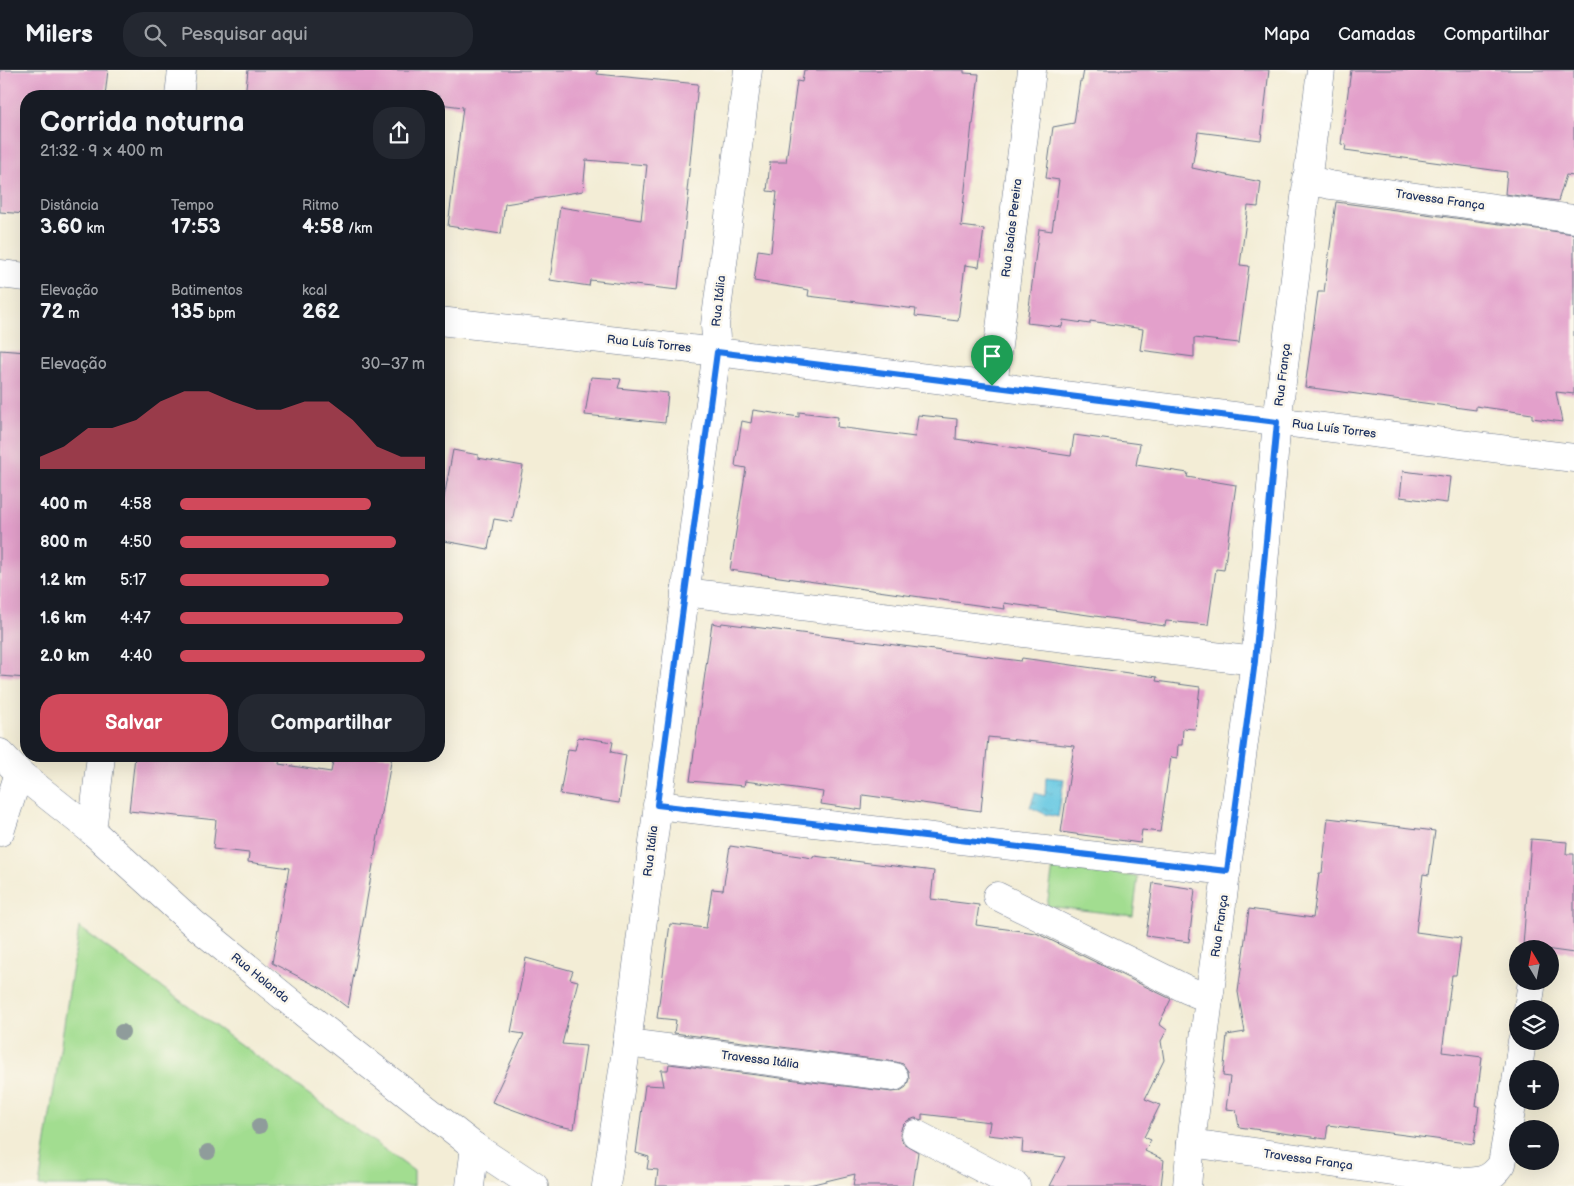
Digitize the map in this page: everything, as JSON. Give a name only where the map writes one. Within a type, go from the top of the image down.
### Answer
[{"type":"street","points":[[180,90],[182,70]]},
{"type":"street","name":"Rua Itália","points":[[606,1186],[627,1043],[717,352],[715,325],[748,70]]},
{"type":"street","name":"Rua Isaías Pereira","points":[[992,386],[1032,70]]},
{"type":"street","name":"Rua França","points":[[1188,1186],[1191,1143],[1209,999],[1255,661],[1277,422],[1321,70]]},
{"type":"street","name":"Travessa França","points":[[1306,179],[1330,185],[1574,219]]},
{"type":"street","points":[[0,274],[20,276]]},
{"type":"street","name":"Rua Luís Torres","points":[[445,322],[717,352],[1574,458]]},
{"type":"street","points":[[685,592],[1255,661]]},
{"type":"street","name":"Rua Holanda","points":[[0,753],[19,773],[92,831],[192,923],[475,1147],[534,1186]]},
{"type":"street","points":[[92,831],[100,762]]},
{"type":"street","points":[[0,832],[19,773]]},
{"type":"street","points":[[657,805],[1227,871]]},
{"type":"street","points":[[997,896],[1209,999]]},
{"type":"street","name":"Travessa Itália","points":[[627,1043],[894,1076]]},
{"type":"street","name":"Travessa França","points":[[1191,1143],[1456,1181],[1483,1181],[1497,1171],[1502,1164],[1511,1110]]},
{"type":"street","points":[[916,1134],[1016,1186]]},
{"type":"street","points":[[470,1186],[475,1147]]},
{"type":"green space","points":[[1053,867],[1138,877],[1133,916],[1047,906]]},
{"type":"green space","points":[[79,927],[414,1171],[414,1186],[39,1186]]},
{"type":"water","points":[[1046,777],[1064,779],[1058,817],[1045,814],[1030,807],[1035,793],[1045,796]]},
{"type":"building","points":[[0,70],[108,70],[106,90],[20,90],[20,214],[0,212]]},
{"type":"building","points":[[248,70],[598,70],[597,74],[698,84],[678,290],[590,280],[589,286],[550,280],[560,207],[641,220],[647,165],[586,160],[583,191],[505,204],[501,234],[448,226],[463,107],[445,105],[445,90],[246,90]]},
{"type":"building","points":[[804,70],[964,70],[964,73],[979,74],[961,226],[984,229],[979,267],[965,265],[958,321],[915,316],[916,309],[808,296],[809,290],[754,281],[758,250],[771,252],[777,192],[767,191],[770,162],[786,162],[797,81],[802,82]]},
{"type":"building","points":[[1084,70],[1269,70],[1261,140],[1198,132],[1192,168],[1261,182],[1258,207],[1248,206],[1240,265],[1249,266],[1239,343],[1194,338],[1194,357],[1140,350],[1143,329],[1090,321],[1090,324],[1063,320],[1062,327],[1027,323],[1039,229],[1052,231],[1059,180],[1046,178],[1053,127],[1074,123],[1080,81],[1082,81]]},
{"type":"building","points":[[1351,70],[1574,70],[1574,176],[1566,175],[1558,201],[1505,194],[1507,172],[1345,150],[1346,145],[1341,144]]},
{"type":"building","points":[[1336,202],[1574,234],[1574,394],[1556,392],[1562,422],[1532,418],[1532,414],[1476,406],[1476,410],[1305,387],[1318,292],[1324,292]]},
{"type":"building","points":[[0,350],[20,352],[20,678],[0,676]]},
{"type":"building","points":[[591,377],[621,379],[618,388],[668,393],[665,423],[585,415]]},
{"type":"building","points":[[753,410],[799,417],[799,412],[838,417],[837,427],[915,437],[918,415],[957,419],[956,439],[1071,456],[1074,435],[1140,444],[1136,465],[1188,473],[1187,477],[1236,485],[1224,570],[1216,569],[1208,625],[1166,621],[1165,626],[1004,603],[1005,609],[730,570],[746,468],[735,466],[737,451],[742,421],[751,423]]},
{"type":"building","points":[[453,450],[478,455],[478,458],[523,466],[512,522],[494,519],[488,549],[445,541],[445,492]]},
{"type":"building","points":[[1403,471],[1450,477],[1447,503],[1400,497]]},
{"type":"building","points":[[712,623],[1021,661],[1022,658],[1157,677],[1156,681],[1200,687],[1195,729],[1183,728],[1182,745],[1178,745],[1177,758],[1171,757],[1160,832],[1142,830],[1140,843],[1061,832],[1074,746],[988,737],[981,811],[863,795],[862,810],[821,804],[823,792],[745,781],[744,786],[690,781]]},
{"type":"building","points":[[578,737],[613,742],[611,752],[626,755],[619,803],[560,794],[568,749],[575,750]]},
{"type":"building","points":[[134,762],[279,762],[279,764],[331,772],[333,762],[391,762],[348,1008],[323,989],[272,963],[289,868],[248,862],[249,853],[213,849],[216,820],[129,811]]},
{"type":"building","points":[[1328,818],[1435,831],[1429,875],[1423,874],[1416,932],[1461,938],[1456,975],[1452,975],[1442,1052],[1482,1057],[1474,1144],[1328,1125],[1326,1139],[1239,1127],[1236,1110],[1226,1109],[1230,1077],[1223,1076],[1227,1035],[1245,1032],[1238,992],[1249,909],[1313,918],[1319,873],[1322,873]]},
{"type":"building","points":[[1531,839],[1567,842],[1566,854],[1574,854],[1574,953],[1559,951],[1559,940],[1523,940]]},
{"type":"building","points":[[730,846],[813,858],[814,856],[934,871],[931,899],[979,905],[976,925],[1036,933],[1171,999],[1159,1024],[1167,1030],[1161,1041],[1164,1060],[1145,1099],[1160,1105],[1144,1137],[1151,1140],[1145,1151],[1164,1160],[1161,1186],[1050,1186],[1065,1157],[1022,1152],[1023,1139],[988,1135],[990,1122],[922,1114],[922,1120],[915,1118],[907,1121],[902,1126],[900,1134],[903,1143],[918,1152],[913,1186],[853,1186],[855,1174],[805,1186],[656,1186],[658,1170],[647,1169],[649,1157],[636,1153],[645,1085],[664,1086],[661,1070],[668,1070],[669,1064],[892,1092],[900,1091],[906,1087],[909,1079],[908,1071],[903,1064],[896,1062],[674,1033],[676,1020],[657,1018],[670,924],[706,928],[712,889],[723,890]]},
{"type":"building","points":[[1153,883],[1195,889],[1189,942],[1146,936]]},
{"type":"building","points":[[526,958],[573,971],[570,979],[578,981],[562,1044],[586,1046],[574,1129],[555,1125],[492,1102],[524,1034],[511,1032]]},
{"type":"route","points":[[717,352],[992,386],[1277,422],[1255,661],[1227,871],[657,805],[717,352]]}]
